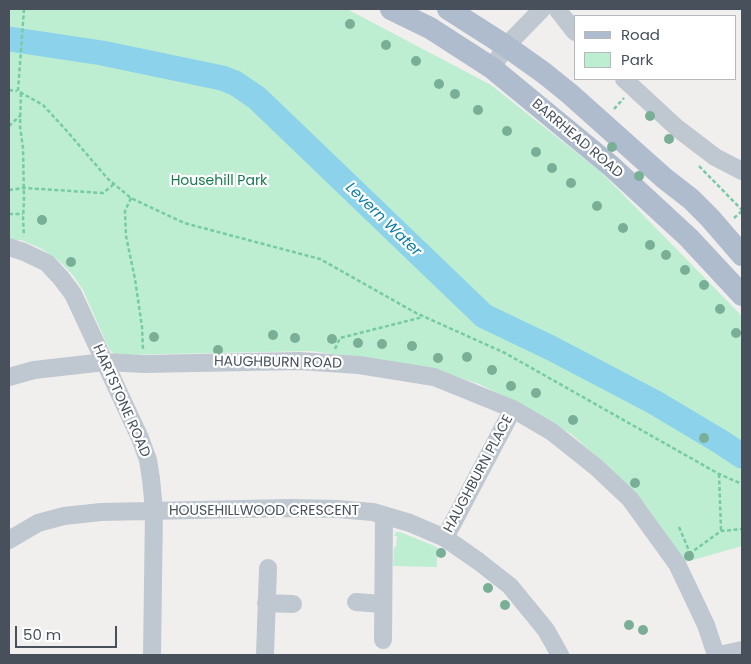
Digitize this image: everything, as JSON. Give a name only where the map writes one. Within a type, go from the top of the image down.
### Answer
[{"type":"main road","name":"BARRHEAD ROAD","points":[[391,9],[430,28],[492,68],[611,166],[688,238],[742,295]]},
{"type":"main road","name":"BARRHEAD ROAD","points":[[448,9],[506,46],[570,94],[664,178],[691,199],[742,255]]},
{"type":"street","points":[[430,28],[444,9]]},
{"type":"street","points":[[492,68],[506,46],[542,9]]},
{"type":"street","points":[[557,9],[574,31]]},
{"type":"street","points":[[625,80],[677,128],[714,157],[742,171]]},
{"type":"street","name":"HARTSTONE ROAD","points":[[16,250],[47,263],[73,294],[140,438],[148,460],[154,510],[152,655]]},
{"type":"street","name":"HAUGHBURN ROAD","points":[[9,377],[34,370],[105,362],[144,364],[299,361],[359,365],[434,378],[513,409],[552,432],[596,467],[630,499],[677,564],[706,625],[717,655]]},
{"type":"street","name":"HAUGHBURN PLACE","points":[[445,538],[513,409]]},
{"type":"street","name":"HOUSEHILLWOOD CRESCENT","points":[[9,540],[38,523],[64,516],[101,512],[337,509],[373,512],[410,523],[445,538],[478,561],[510,586],[546,630],[560,655]]},
{"type":"street","points":[[383,640],[384,515]]},
{"type":"street","points":[[265,655],[268,568]]},
{"type":"street","points":[[356,602],[382,604]]},
{"type":"street","points":[[266,603],[293,604]]},
{"type":"street","points":[[717,655],[742,650]]},
{"type":"path","points":[[16,250],[23,214],[24,188],[19,77],[24,9]]},
{"type":"path","points":[[9,90],[19,92],[43,105],[108,179],[131,198],[184,223],[320,259],[424,317],[506,353],[719,474],[742,484]]},
{"type":"path","points":[[9,126],[20,116]]},
{"type":"path","points":[[9,190],[24,188],[103,193],[114,184]]},
{"type":"path","points":[[131,198],[125,211],[126,236],[142,327],[144,364]]},
{"type":"path","points":[[9,214],[23,214]]},
{"type":"path","points":[[328,363],[340,338],[424,317]]},
{"type":"path","points":[[719,474],[721,531]]},
{"type":"path","points":[[679,527],[690,553]]},
{"type":"path","points":[[682,557],[721,531],[742,529]]},
{"type":"green space","name":"Househill Park","points":[[9,9],[347,9],[491,85],[601,172],[742,316],[742,546],[686,562],[645,504],[610,468],[571,434],[522,405],[479,384],[431,369],[312,351],[115,355],[109,349],[83,290],[72,274],[59,261],[40,248],[21,240],[9,240]]},
{"type":"green space","points":[[396,532],[437,547],[437,567],[393,566],[394,547],[396,547],[397,536],[394,536]]},
{"type":"waterway","name":"Levern Water","points":[[9,39],[102,53],[222,78],[235,83],[257,98],[484,316],[551,348],[654,402],[742,456]]}]
